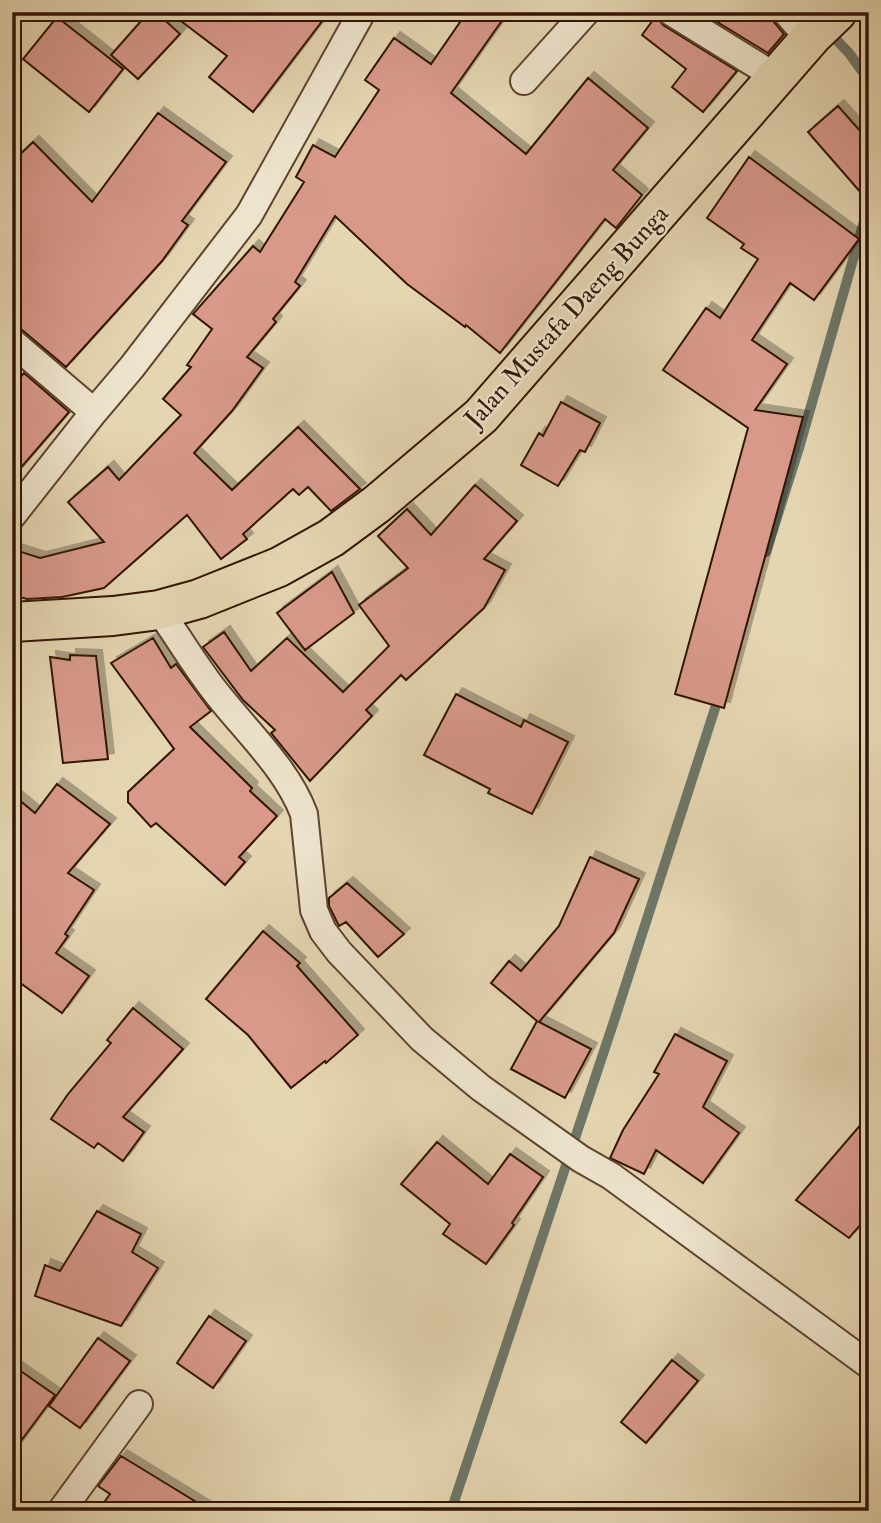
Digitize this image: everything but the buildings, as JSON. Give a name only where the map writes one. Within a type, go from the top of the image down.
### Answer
[{"type":"main road","name":"Jalan Mustafa Daeng Bunga","points":[[12,622],[113,616],[159,610],[199,599],[279,567],[331,538],[377,504],[490,406],[776,77],[811,25]]},
{"type":"street","points":[[12,516],[132,367],[248,215],[362,12]]},
{"type":"street","points":[[524,81],[586,12]]},
{"type":"street","points":[[671,12],[776,77]]},
{"type":"street","points":[[12,342],[94,412]]},
{"type":"street","points":[[159,610],[216,692],[287,779],[298,799],[304,814],[314,910],[323,931],[339,952],[422,1040],[481,1088],[581,1159],[611,1176],[869,1365]]},
{"type":"street","points":[[61,1511],[139,1404]]},
{"type":"waterway","points":[[827,30],[849,53],[869,81]]},
{"type":"waterway","points":[[766,552],[799,448],[869,204]]},
{"type":"waterway","points":[[451,1511],[720,693]]}]
